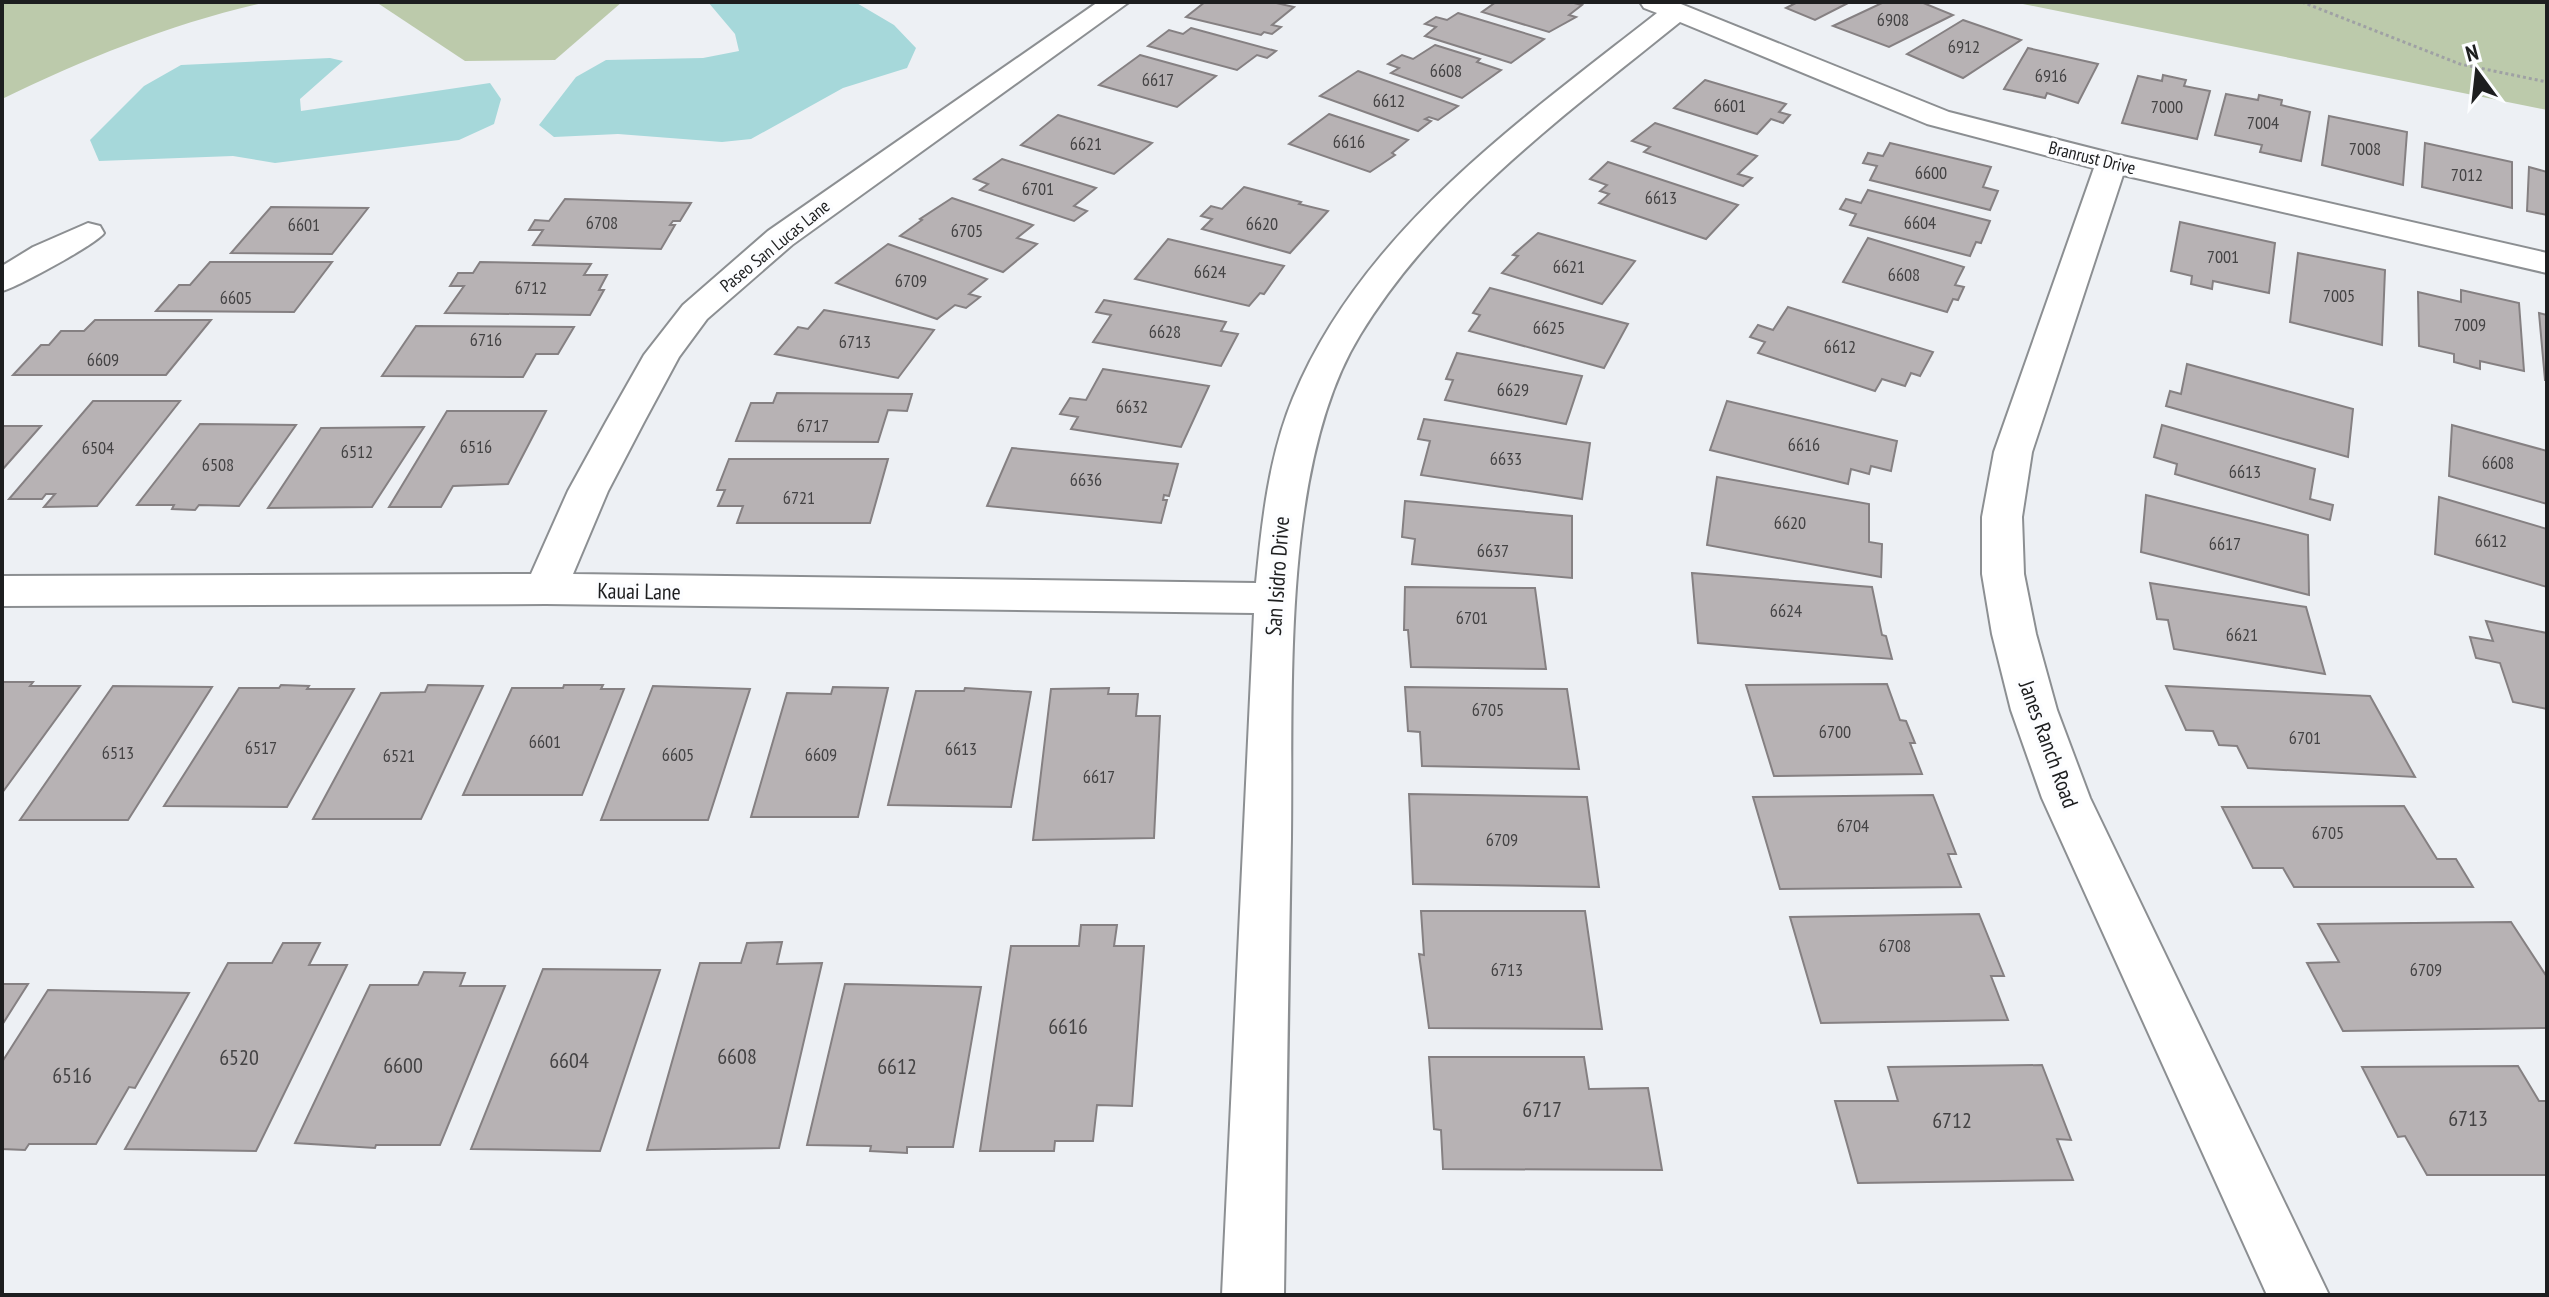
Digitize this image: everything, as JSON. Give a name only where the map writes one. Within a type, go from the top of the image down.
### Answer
[{"type":"street","name":"Paseo San Lucas Lane","points":[[546,589],[588,491],[625,422],[662,355],[695,312],[780,238],[1116,2]]},
{"type":"street","name":"Branrust Drive","points":[[1664,7],[1938,118],[2111,163],[2547,263]]},
{"type":"street","name":"San Isidro Drive","points":[[1253,1295],[1271,658],[1283,502],[1304,414],[1340,339],[1381,278],[1428,222],[1579,90],[1664,7]]},
{"type":"street","name":"Janes Ranch Road","points":[[2111,163],[2013,452],[2002,517],[2003,574],[2014,634],[2034,710],[2066,798],[2298,1295]]},
{"type":"street","points":[[2,281],[45,254],[88,233]]},
{"type":"street","name":"Kauai Lane","points":[[2,591],[546,589],[1276,598]]},
{"type":"path","points":[[2302,2],[2460,64],[2547,82]]},
{"type":"green space","points":[[2,2],[267,2],[199,20],[132,43],[2,99]]},
{"type":"green space","points":[[376,2],[622,2],[555,60],[465,61]]},
{"type":"green space","points":[[2013,2],[2547,2],[2547,110]]},
{"type":"water","points":[[708,2],[855,2],[894,25],[916,48],[907,68],[843,88],[751,139],[722,142],[618,134],[554,137],[539,125],[576,77],[606,60],[703,58],[739,51],[735,34]]},
{"type":"water","points":[[330,58],[343,61],[300,99],[301,111],[490,83],[501,99],[494,124],[459,140],[275,163],[233,156],[99,161],[90,140],[144,86],[181,65]]},
{"type":"building","points":[[1205,2],[1272,2],[1294,7],[1272,25],[1281,27],[1272,34],[1264,32],[1261,35],[1186,17]]},
{"type":"building","points":[[1496,2],[1570,2],[1582,5],[1569,15],[1576,17],[1549,32],[1482,12]]},
{"type":"building","points":[[1788,2],[1850,2],[1815,20],[1786,8],[1794,4]]},
{"type":"building","points":[[1884,2],[1921,2],[1953,15],[1889,47],[1833,26]]},
{"type":"building","points":[[1458,13],[1544,39],[1511,63],[1425,36],[1436,27],[1425,24],[1436,17],[1447,20]]},
{"type":"building","points":[[1963,20],[2021,40],[1963,78],[1907,54]]},
{"type":"building","points":[[1191,28],[1276,51],[1267,58],[1257,55],[1237,70],[1148,46],[1169,30],[1183,34]]},
{"type":"building","points":[[1435,45],[1480,59],[1477,62],[1501,70],[1462,98],[1391,73],[1399,68],[1388,64],[1402,55],[1413,59]]},
{"type":"building","points":[[2028,48],[2098,64],[2078,103],[2047,93],[2045,98],[2004,89]]},
{"type":"building","points":[[1140,55],[1216,76],[1177,107],[1099,85]]},
{"type":"building","points":[[1358,71],[1458,106],[1438,120],[1425,119],[1431,121],[1418,131],[1320,96]]},
{"type":"building","points":[[2163,75],[2186,80],[2184,86],[2210,91],[2197,139],[2122,123],[2138,76],[2162,81]]},
{"type":"building","points":[[1705,80],[1786,104],[1779,112],[1790,115],[1783,123],[1771,119],[1757,134],[1674,108]]},
{"type":"building","points":[[2226,94],[2258,100],[2259,95],[2282,100],[2281,105],[2310,112],[2301,161],[2260,152],[2262,145],[2215,135]]},
{"type":"building","points":[[1329,114],[1408,140],[1392,153],[1395,155],[1370,172],[1289,144]]},
{"type":"building","points":[[1058,115],[1152,143],[1114,174],[1021,145]]},
{"type":"building","points":[[2329,116],[2407,132],[2403,185],[2322,165]]},
{"type":"building","points":[[1655,123],[1757,156],[1738,174],[1752,178],[1743,186],[1644,152],[1650,147],[1632,141]]},
{"type":"building","points":[[1890,143],[1991,167],[1983,187],[1998,191],[1990,210],[1870,180],[1877,166],[1863,163],[1868,153],[1883,156]]},
{"type":"building","points":[[2425,143],[2512,162],[2512,208],[2422,187]]},
{"type":"building","points":[[1002,159],[1096,188],[1074,206],[1087,211],[1074,221],[980,190],[988,184],[974,179]]},
{"type":"building","points":[[1608,162],[1738,205],[1706,239],[1599,203],[1609,194],[1600,191],[1607,185],[1590,179]]},
{"type":"building","points":[[2529,167],[2547,172],[2547,215],[2527,211]]},
{"type":"building","points":[[1244,187],[1328,211],[1290,253],[1202,229],[1212,219],[1201,216],[1211,206],[1222,209]]},
{"type":"building","points":[[1868,190],[1990,221],[1981,243],[1976,242],[1970,256],[1850,225],[1856,214],[1840,209],[1846,199],[1861,203]]},
{"type":"building","points":[[952,198],[1033,225],[1017,238],[1037,244],[1003,272],[900,236]]},
{"type":"building","points":[[565,199],[691,203],[680,221],[673,221],[670,225],[675,225],[661,249],[533,245],[543,230],[529,230],[535,220],[549,221]]},
{"type":"building","points":[[271,207],[368,208],[332,254],[231,253]]},
{"type":"building","points":[[2180,222],[2275,243],[2269,293],[2213,281],[2212,289],[2191,284],[2192,276],[2171,271]]},
{"type":"building","points":[[1538,233],[1635,261],[1602,304],[1502,273],[1518,256],[1513,255]]},
{"type":"building","points":[[1868,238],[1964,267],[1955,285],[1964,287],[1958,300],[1953,299],[1947,312],[1843,282]]},
{"type":"building","points":[[1168,239],[1284,266],[1264,294],[1260,293],[1249,306],[1135,279]]},
{"type":"building","points":[[888,244],[987,279],[969,294],[980,297],[966,308],[955,305],[937,319],[836,283]]},
{"type":"building","points":[[2298,253],[2385,270],[2382,345],[2290,322]]},
{"type":"building","points":[[210,262],[332,262],[294,312],[156,311],[179,285],[190,285]]},
{"type":"building","points":[[480,262],[591,264],[584,275],[607,275],[599,290],[604,290],[590,315],[445,313],[464,286],[450,286],[458,273],[473,273]]},
{"type":"building","points":[[1490,288],[1628,324],[1604,368],[1469,331],[1480,315],[1473,313]]},
{"type":"building","points":[[2461,290],[2519,303],[2524,371],[2480,361],[2480,369],[2454,362],[2454,354],[2419,346],[2418,292],[2461,302]]},
{"type":"building","points":[[1104,300],[1226,322],[1221,331],[1238,334],[1221,366],[1093,342],[1111,315],[1096,312]]},
{"type":"building","points":[[1788,307],[1933,352],[1920,376],[1911,373],[1905,386],[1882,379],[1875,391],[1758,353],[1765,342],[1750,337],[1758,325],[1773,330]]},
{"type":"building","points":[[824,310],[934,330],[898,378],[775,354],[798,327],[808,329]]},
{"type":"building","points":[[2539,313],[2547,315],[2547,380],[2545,380]]},
{"type":"building","points":[[95,320],[211,320],[166,375],[13,375],[41,345],[49,345],[61,331],[84,331]]},
{"type":"building","points":[[416,326],[574,327],[558,354],[536,354],[523,377],[382,376]]},
{"type":"building","points":[[1457,353],[1582,376],[1566,424],[1445,400],[1453,380],[1446,379]]},
{"type":"building","points":[[2187,364],[2353,409],[2348,457],[2166,406],[2170,391],[2181,394]]},
{"type":"building","points":[[1103,369],[1209,386],[1181,447],[1071,429],[1078,417],[1060,414],[1070,398],[1086,400]]},
{"type":"building","points":[[777,393],[912,394],[907,411],[888,410],[878,442],[736,441],[751,403],[773,403]]},
{"type":"building","points":[[93,401],[180,401],[97,506],[44,507],[55,494],[46,494],[42,499],[9,499]]},
{"type":"building","points":[[1727,401],[1897,441],[1891,471],[1871,466],[1869,474],[1851,469],[1848,484],[1710,450]]},
{"type":"building","points":[[447,411],[546,411],[508,484],[453,486],[441,507],[389,507]]},
{"type":"building","points":[[1424,419],[1590,443],[1582,499],[1421,475],[1430,441],[1418,439]]},
{"type":"building","points":[[200,424],[296,425],[239,506],[199,505],[195,510],[172,509],[174,505],[137,505]]},
{"type":"building","points":[[2162,425],[2315,469],[2310,499],[2333,505],[2330,520],[2175,474],[2177,464],[2154,457]]},
{"type":"building","points":[[2452,425],[2547,451],[2547,504],[2449,476]]},
{"type":"building","points":[[2,426],[41,426],[2,470]]},
{"type":"building","points":[[424,427],[372,507],[268,508],[321,428]]},
{"type":"building","points":[[1012,448],[1178,464],[1169,496],[1164,495],[1163,500],[1167,500],[1161,523],[987,506]]},
{"type":"building","points":[[729,459],[888,459],[870,523],[737,523],[743,506],[718,506],[725,490],[717,490]]},
{"type":"building","points":[[1717,477],[1869,504],[1869,542],[1882,544],[1881,577],[1707,545]]},
{"type":"building","points":[[2146,495],[2308,535],[2309,595],[2141,552]]},
{"type":"building","points":[[2439,497],[2547,529],[2547,587],[2435,554]]},
{"type":"building","points":[[1405,501],[1572,516],[1572,578],[1412,564],[1415,539],[1402,537]]},
{"type":"building","points":[[1692,573],[1872,587],[1882,635],[1886,636],[1892,659],[1698,643]]},
{"type":"building","points":[[2150,583],[2306,607],[2325,674],[2174,649],[2168,620],[2157,619]]},
{"type":"building","points":[[1405,587],[1535,588],[1546,669],[1411,667],[1408,630],[1404,630]]},
{"type":"building","points":[[2486,621],[2547,633],[2547,709],[2513,702],[2500,663],[2476,658],[2470,637],[2493,641]]},
{"type":"building","points":[[2,682],[33,682],[30,686],[80,686],[2,793]]},
{"type":"building","points":[[1887,684],[1900,720],[1906,721],[1915,743],[1910,743],[1922,774],[1774,776],[1746,685]]},
{"type":"building","points":[[281,685],[309,686],[307,689],[354,689],[287,807],[164,806],[239,688],[279,688]]},
{"type":"building","points":[[428,685],[483,686],[421,819],[313,819],[381,693],[425,692]]},
{"type":"building","points":[[564,685],[603,685],[601,689],[624,689],[582,795],[463,795],[512,688],[563,688]]},
{"type":"building","points":[[113,686],[212,687],[128,820],[20,820]]},
{"type":"building","points":[[653,686],[750,689],[708,820],[601,820]]},
{"type":"building","points":[[2166,686],[2370,696],[2415,777],[2248,768],[2237,746],[2219,745],[2213,731],[2186,730]]},
{"type":"building","points":[[833,687],[888,688],[858,817],[751,817],[787,693],[831,694]]},
{"type":"building","points":[[1405,687],[1567,689],[1579,769],[1422,766],[1420,732],[1408,731]]},
{"type":"building","points":[[965,688],[1031,692],[1011,807],[888,805],[916,691],[964,691]]},
{"type":"building","points":[[1109,688],[1108,694],[1138,694],[1136,716],[1160,716],[1154,838],[1033,840],[1051,689]]},
{"type":"building","points":[[1409,794],[1587,797],[1599,887],[1413,884]]},
{"type":"building","points":[[1933,795],[1956,854],[1948,854],[1961,887],[1780,889],[1753,797]]},
{"type":"building","points":[[2404,806],[2437,859],[2456,859],[2473,887],[2294,887],[2283,868],[2253,868],[2222,807]]},
{"type":"building","points":[[1421,911],[1585,911],[1602,1029],[1429,1028],[1419,954],[1424,955]]},
{"type":"building","points":[[1979,914],[2004,976],[1991,976],[2008,1020],[1821,1023],[1790,917]]},
{"type":"building","points":[[2511,922],[2547,977],[2547,1028],[2343,1031],[2307,963],[2339,962],[2318,924]]},
{"type":"building","points":[[1081,925],[1117,925],[1114,946],[1144,946],[1132,1106],[1097,1105],[1093,1141],[1055,1141],[1054,1151],[980,1151],[1011,946],[1079,946]]},
{"type":"building","points":[[782,942],[777,964],[822,963],[779,1148],[647,1150],[700,963],[741,963],[747,943]]},
{"type":"building","points":[[283,943],[320,943],[309,965],[347,965],[256,1151],[125,1149],[228,963],[272,963]]},
{"type":"building","points":[[543,969],[660,970],[600,1151],[471,1149]]},
{"type":"building","points":[[424,972],[465,973],[460,986],[505,986],[440,1145],[376,1145],[375,1148],[295,1143],[370,985],[418,985]]},
{"type":"building","points":[[2,984],[28,984],[2,1025]]},
{"type":"building","points":[[845,984],[981,987],[953,1147],[907,1147],[907,1153],[870,1151],[871,1146],[807,1145]]},
{"type":"building","points":[[48,990],[189,993],[135,1088],[129,1087],[96,1144],[29,1144],[25,1150],[2,1149],[2,1062]]},
{"type":"building","points":[[1429,1057],[1584,1057],[1589,1089],[1648,1088],[1662,1170],[1443,1169],[1441,1130],[1434,1129]]},
{"type":"building","points":[[2042,1065],[2071,1140],[2057,1139],[2073,1180],[1858,1183],[1835,1101],[1898,1101],[1888,1067]]},
{"type":"building","points":[[2518,1066],[2539,1101],[2547,1101],[2547,1175],[2427,1175],[2405,1136],[2398,1137],[2362,1067]]}]
